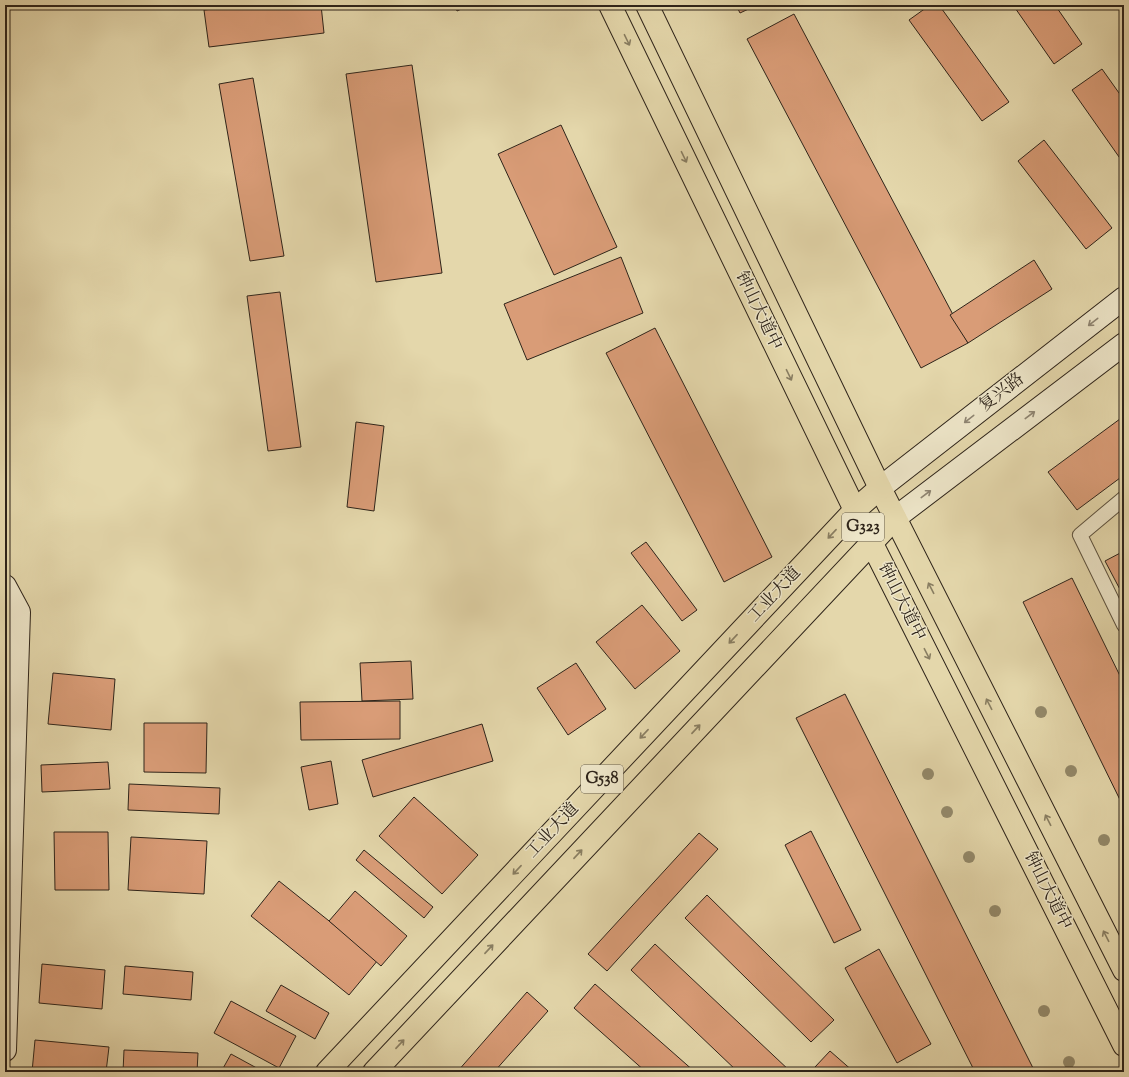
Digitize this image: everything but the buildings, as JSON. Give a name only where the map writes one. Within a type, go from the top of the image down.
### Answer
[{"type":"highway","name":"钟山大道中","points":[[610,5],[855,510],[1124,1045]]},
{"type":"highway","name":"钟山大道中","points":[[647,5],[880,488],[1124,970]]},
{"type":"highway","name":"工业大道","points":[[327,1072],[855,510],[880,488]]},
{"type":"highway","name":"工业大道","points":[[374,1072],[895,518]]},
{"type":"main road","name":"复兴路","points":[[880,488],[1124,298]]},
{"type":"main road","name":"复兴路","points":[[895,518],[1124,344]]},
{"type":"main road","points":[[5,586],[18,612],[5,1050]]},
{"type":"lane","points":[[1124,498],[1080,536],[1124,624]]}]
